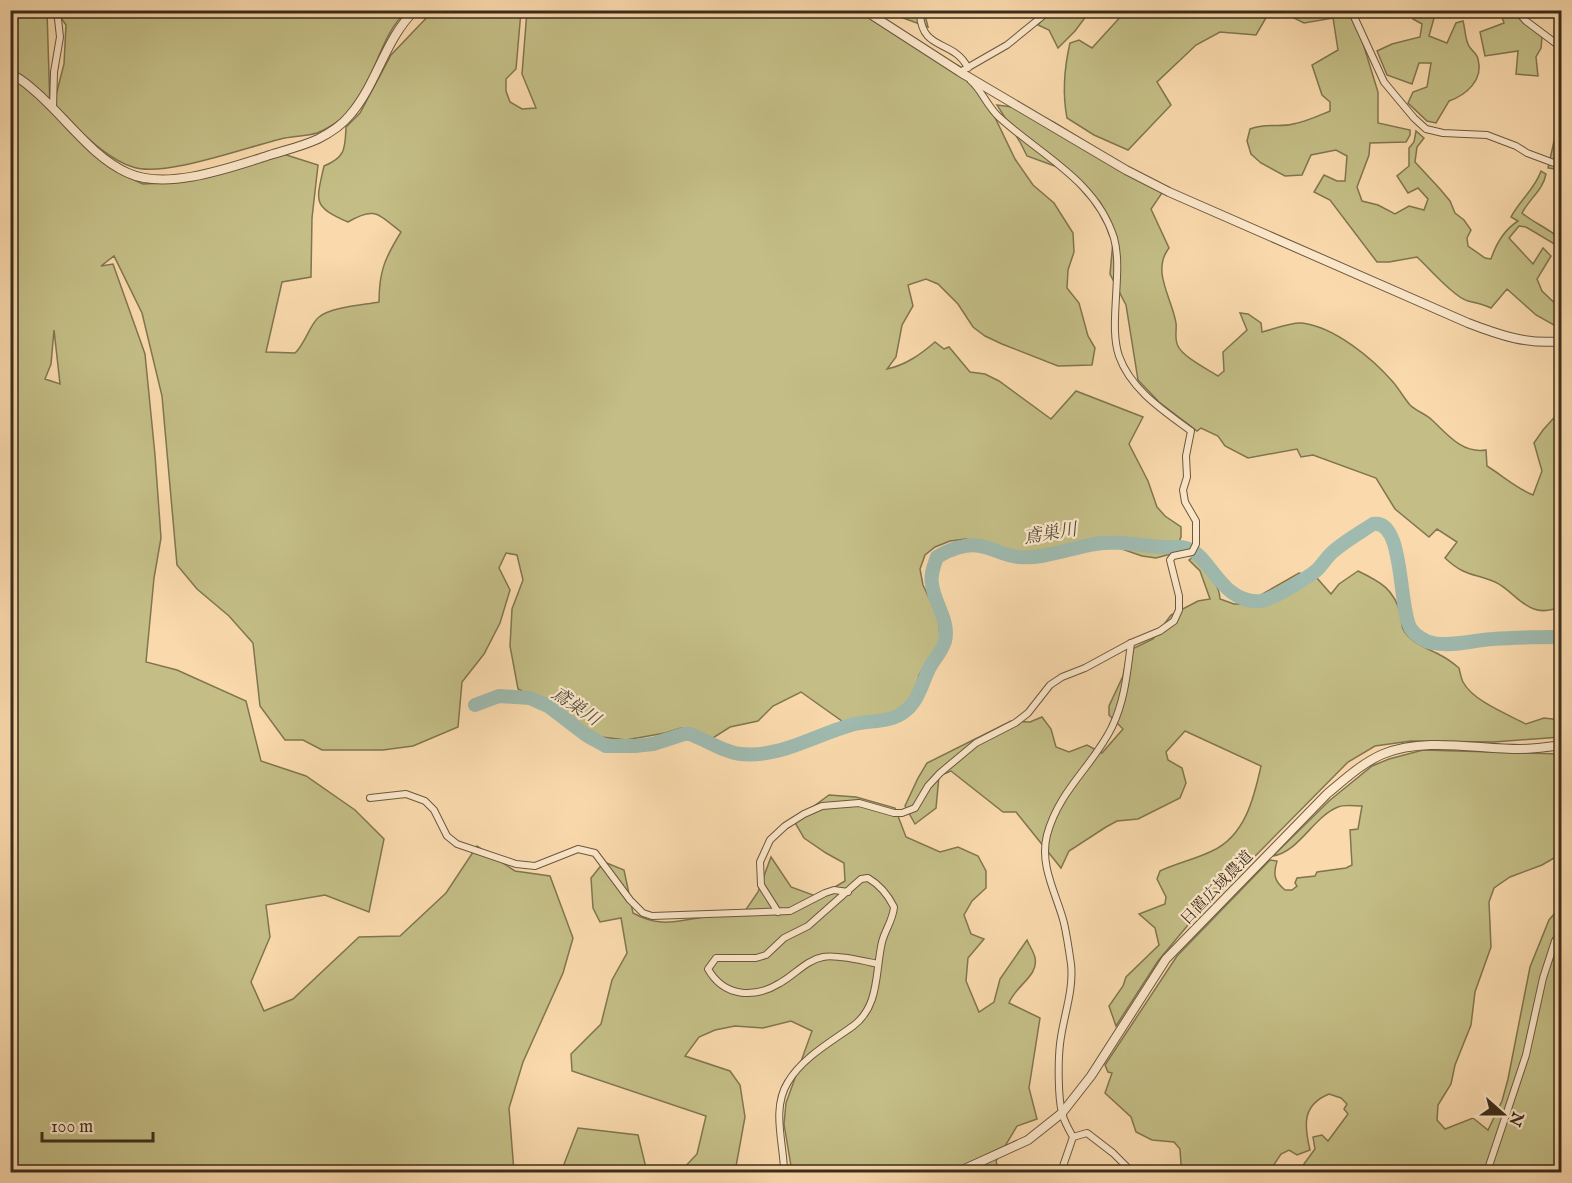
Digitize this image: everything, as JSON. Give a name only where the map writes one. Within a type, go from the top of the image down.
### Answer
[{"type":"street","points":[[53,107],[54,72],[60,37],[57,10]]},
{"type":"street","points":[[10,74],[19,78],[53,107],[93,148],[128,173],[145,179],[209,174],[315,140],[332,131],[358,105],[399,29],[415,10]]},
{"type":"street","points":[[864,10],[960,72],[1126,170],[1221,216],[1503,336],[1525,341],[1562,341]]},
{"type":"street","points":[[924,10],[920,14],[921,27],[934,43],[946,46],[963,59],[968,68]]},
{"type":"street","points":[[960,72],[1007,45],[1050,10]]},
{"type":"street","points":[[1351,10],[1384,82],[1426,129],[1443,133],[1486,135],[1562,166]]},
{"type":"street","points":[[1516,10],[1526,21],[1562,48]]},
{"type":"street","points":[[778,912],[761,885],[760,862],[770,840],[785,826],[804,814],[835,804],[859,803],[894,813],[902,813],[915,808],[928,786],[940,773],[976,743],[1016,723],[1028,713],[1050,685],[1131,643],[1168,627],[1179,610],[1179,596],[1170,560],[1173,556],[1192,552],[1196,544],[1196,521],[1185,502],[1183,490],[1187,477],[1186,456],[1191,431],[1137,386],[1125,370],[1118,355],[1115,323],[1117,254],[1114,238],[1102,211],[1079,182],[998,117],[985,103],[974,84],[960,72]]},
{"type":"street","points":[[1061,1173],[1073,1137],[1062,1113],[1060,1045],[1069,1002],[1071,966],[1064,923],[1048,874],[1045,856],[1046,837],[1053,817],[1068,790],[1112,727],[1126,691],[1131,643]]},
{"type":"street","name":"日置広域農道","points":[[958,1173],[1028,1140],[1062,1113],[1091,1076],[1166,959],[1320,801],[1351,774],[1380,755],[1412,747],[1521,749],[1562,745]]},
{"type":"street","points":[[370,798],[406,794],[425,801],[434,810],[447,836],[458,844],[516,864],[535,866],[578,849],[595,854],[630,900],[643,913],[652,916],[790,911],[834,890],[848,892]]},
{"type":"street","points":[[784,1173],[779,1117],[787,1083],[829,1042],[852,1027],[872,1004],[883,940],[893,913],[892,904],[875,882],[867,878],[861,879],[808,926],[784,938],[766,955],[756,958],[716,958],[708,969],[712,977],[728,990],[746,993],[758,992],[779,984],[808,963],[824,957],[842,957],[878,963]]},
{"type":"street","points":[[1487,1173],[1526,1055],[1543,978],[1562,930]]},
{"type":"street","points":[[1073,1137],[1088,1133],[1113,1153],[1132,1173]]},
{"type":"shaded area","points":[[1124,10],[1270,11],[1256,35],[1220,32],[1196,45],[1157,82],[1171,105],[1128,150],[1094,135],[1067,118],[1064,90],[1070,43],[1079,40],[1092,48],[1124,13]]},
{"type":"shaded area","points":[[10,11],[47,11],[50,107],[96,155],[121,174],[143,184],[165,183],[277,152],[318,165],[312,218],[311,277],[282,282],[266,352],[295,353],[319,317],[339,309],[379,302],[384,265],[401,232],[376,214],[364,214],[348,222],[328,212],[320,202],[319,188],[324,166],[337,159],[343,151],[346,127],[360,113],[391,55],[433,11],[521,11],[516,69],[506,79],[506,91],[510,102],[522,109],[536,108],[522,74],[527,11],[859,11],[959,66],[978,82],[1015,159],[1033,185],[1054,203],[1073,233],[1074,252],[1068,270],[1067,288],[1079,303],[1088,336],[1095,348],[1092,365],[1058,366],[985,336],[973,327],[958,304],[938,284],[926,279],[908,285],[913,306],[902,325],[896,357],[887,369],[901,365],[935,342],[944,349],[949,347],[970,372],[985,374],[999,381],[1051,419],[1076,391],[1143,417],[1129,444],[1148,481],[1157,507],[1181,527],[1181,537],[1174,553],[1156,558],[1142,556],[1096,540],[1066,546],[1032,560],[1009,559],[986,551],[966,539],[950,541],[935,547],[925,555],[920,569],[923,585],[939,619],[940,641],[919,675],[915,695],[896,711],[866,728],[849,726],[801,692],[773,706],[758,721],[730,727],[713,738],[681,728],[626,740],[602,737],[582,726],[561,710],[518,689],[510,646],[512,609],[523,580],[517,555],[506,553],[499,568],[510,590],[500,623],[484,654],[462,682],[458,727],[413,746],[383,750],[322,750],[303,740],[285,740],[260,706],[253,643],[229,616],[197,589],[177,565],[162,396],[142,313],[114,256],[101,266],[113,264],[145,354],[161,538],[154,578],[146,662],[177,670],[246,701],[261,761],[306,776],[355,810],[384,839],[369,912],[325,895],[266,905],[270,937],[251,982],[264,1011],[293,999],[359,937],[400,936],[446,893],[477,846],[515,871],[550,876],[573,938],[563,973],[523,1062],[509,1108],[514,1172],[11,1172]],"holes":[[[54,330],[60,384],[45,379],[51,364]]]},
{"type":"shaded area","points":[[56,11],[407,11],[389,35],[352,108],[332,125],[317,133],[285,138],[208,160],[147,169],[133,167],[112,157],[53,107],[64,64],[66,25]]},
{"type":"shaded area","points":[[884,11],[924,11],[928,27]]},
{"type":"shaded area","points":[[1049,11],[1090,11],[1058,48],[1049,30],[1038,25]]},
{"type":"shaded area","points":[[1280,11],[1353,11],[1378,92],[1378,123],[1410,130],[1406,142],[1370,143],[1369,155],[1357,187],[1362,201],[1378,205],[1395,214],[1409,206],[1424,210],[1428,199],[1418,188],[1408,193],[1397,176],[1409,166],[1409,148],[1414,142],[1416,131],[1424,138],[1417,147],[1415,162],[1450,201],[1455,213],[1471,230],[1467,238],[1468,246],[1485,258],[1491,259],[1501,238],[1518,221],[1511,217],[1541,171],[1546,174],[1542,185],[1522,213],[1559,238],[1556,245],[1526,227],[1519,226],[1509,238],[1533,264],[1543,248],[1551,256],[1537,279],[1542,291],[1561,309],[1561,329],[1536,315],[1507,289],[1491,308],[1463,299],[1417,257],[1377,262],[1330,200],[1314,192],[1324,175],[1337,181],[1345,181],[1347,156],[1336,150],[1311,155],[1302,175],[1285,176],[1261,163],[1251,154],[1247,141],[1250,129],[1298,123],[1330,111],[1330,102],[1322,95],[1312,65],[1338,50],[1333,18],[1304,23]]},
{"type":"shaded area","points":[[1415,11],[1436,11],[1429,36],[1447,43],[1456,23],[1463,21],[1468,44],[1478,59],[1476,80],[1462,95],[1449,101],[1436,123],[1427,121],[1408,103],[1413,92],[1427,87],[1431,63],[1419,63],[1412,84],[1387,75],[1377,51],[1392,44],[1420,37],[1422,24],[1413,19]]},
{"type":"shaded area","points":[[1500,11],[1514,11],[1542,37],[1541,48],[1536,57],[1538,76],[1516,74],[1518,51],[1485,56],[1480,32],[1504,23]]},
{"type":"shaded area","points":[[997,105],[1028,109],[1164,190],[1151,209],[1169,248],[1164,257],[1162,275],[1176,323],[1177,343],[1190,358],[1218,376],[1224,371],[1223,352],[1247,330],[1240,313],[1248,314],[1261,323],[1262,332],[1298,323],[1315,326],[1340,337],[1364,354],[1393,382],[1412,407],[1430,418],[1462,446],[1486,450],[1487,466],[1533,495],[1542,471],[1534,443],[1561,410],[1561,608],[1544,611],[1534,609],[1500,585],[1458,568],[1445,558],[1457,542],[1437,529],[1429,537],[1395,509],[1376,478],[1313,455],[1301,457],[1297,449],[1248,458],[1225,446],[1218,436],[1201,428],[1197,431],[1159,402],[1138,380],[1126,305],[1110,274],[1114,230],[1100,202],[1071,172],[1027,156]]},
{"type":"shaded area","points":[[1557,128],[1561,128],[1561,170],[1548,168]]},
{"type":"shaded area","points":[[1193,557],[1214,582],[1220,599],[1234,604],[1245,604],[1299,573],[1316,577],[1331,594],[1339,584],[1358,571],[1386,587],[1398,606],[1402,627],[1406,634],[1414,642],[1459,668],[1463,682],[1474,695],[1526,724],[1544,718],[1561,720],[1561,737],[1494,742],[1411,741],[1375,746],[1348,762],[1193,919],[1158,961],[1116,1026],[1109,1006],[1123,986],[1126,977],[1159,945],[1155,928],[1139,914],[1165,904],[1166,897],[1157,879],[1160,871],[1212,851],[1233,836],[1251,803],[1261,766],[1185,731],[1166,752],[1168,760],[1182,768],[1186,783],[1180,798],[1138,819],[1117,821],[1106,827],[1069,851],[1061,868],[1016,812],[1003,812],[951,771],[939,776],[936,808],[915,824],[905,806],[927,763],[1011,721],[1030,722],[1042,717],[1051,729],[1056,747],[1069,752],[1087,745],[1102,753],[1123,729],[1109,715],[1109,706],[1123,676],[1128,651],[1153,639],[1171,615],[1198,601],[1210,599],[1200,571],[1189,560]]},
{"type":"shaded area","points":[[1423,750],[1561,754],[1561,854],[1542,865],[1510,877],[1494,888],[1489,902],[1491,947],[1475,992],[1471,1025],[1455,1065],[1451,1084],[1438,1105],[1437,1120],[1445,1129],[1473,1118],[1488,1130],[1502,1101],[1508,1079],[1530,967],[1549,920],[1561,906],[1561,1172],[1298,1172],[1315,1149],[1313,1137],[1322,1135],[1328,1141],[1348,1114],[1344,1109],[1347,1104],[1341,1098],[1329,1094],[1314,1104],[1307,1117],[1310,1150],[1297,1155],[1289,1150],[1281,1154],[1269,1172],[1187,1172],[1181,1164],[1180,1149],[1174,1142],[1152,1140],[1136,1132],[1131,1117],[1105,1093],[1112,1073],[1108,1072],[1105,1065],[1177,956],[1270,860],[1277,861],[1275,877],[1285,890],[1292,890],[1297,886],[1295,883],[1297,878],[1315,876],[1317,872],[1352,865],[1350,830],[1358,829],[1362,806],[1343,806],[1329,812],[1291,848],[1273,856],[1329,801],[1372,766]]},
{"type":"shaded area","points":[[829,795],[856,797],[895,808],[906,837],[940,852],[958,847],[978,856],[986,871],[986,888],[972,901],[964,915],[971,934],[984,939],[968,958],[966,981],[979,1012],[994,1002],[1000,979],[1027,940],[1033,951],[1035,964],[1033,970],[1009,1003],[1040,1018],[1029,1088],[1037,1119],[1017,1126],[996,1161],[999,1172],[792,1172],[784,1124],[786,1103],[812,1031],[791,1021],[763,1028],[735,1026],[715,1030],[699,1037],[685,1056],[730,1071],[740,1085],[745,1117],[735,1172],[680,1172],[697,1154],[706,1116],[572,1071],[571,1054],[601,1024],[612,980],[627,953],[621,918],[600,922],[593,908],[591,878],[604,862],[624,870],[633,913],[652,921],[676,921],[743,914],[758,892],[771,857],[791,887],[818,897],[845,881],[844,863],[804,838],[794,821]]},
{"type":"shaded area","points":[[578,1128],[638,1135],[647,1172],[561,1172]]},
{"type":"waterway","name":"鳶巣川","points":[[475,705],[499,696],[530,698],[548,706],[586,735],[606,746],[653,744],[690,734],[722,749],[741,754],[770,753],[858,723],[886,720],[898,716],[914,702],[945,641],[944,619],[933,591],[932,581],[937,557],[969,545],[985,547],[1014,556],[1029,557],[1104,543],[1183,547],[1202,559],[1236,595],[1247,600],[1261,601],[1282,592],[1312,574],[1332,552],[1373,524],[1383,526],[1391,535],[1396,550],[1407,619],[1411,629],[1420,638],[1430,642],[1448,644],[1502,638],[1562,637]]}]
